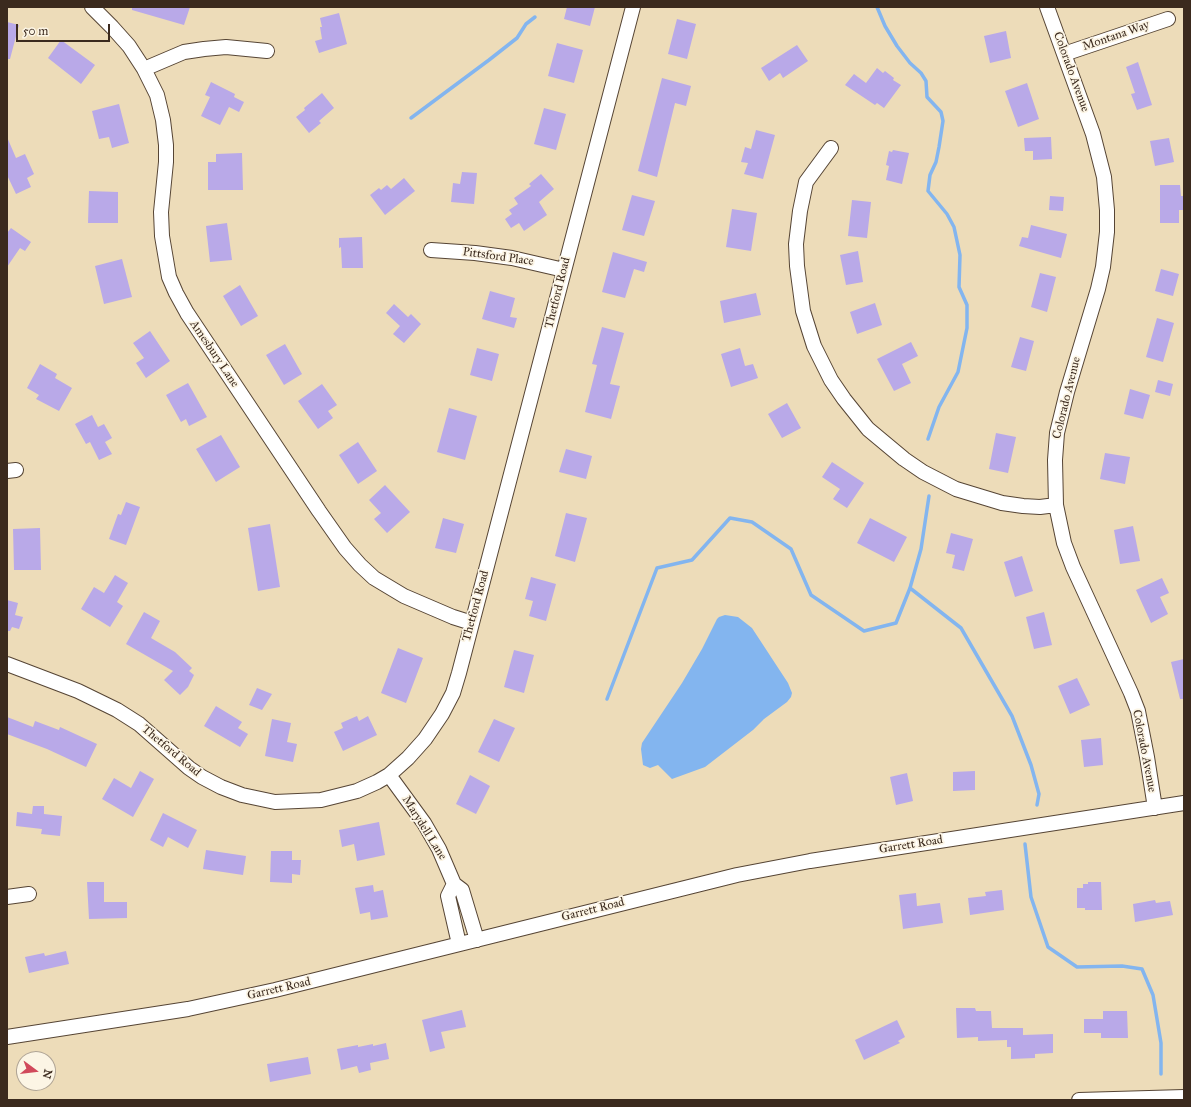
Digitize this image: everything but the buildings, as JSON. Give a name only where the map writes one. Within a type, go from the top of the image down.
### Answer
[{"type":"street","name":"Amesbury Lane","points":[[92,7],[129,46],[144,69],[157,95],[163,120],[166,145],[166,162],[161,212],[162,236],[169,277],[187,313],[319,511],[345,548],[360,566],[374,578],[404,596],[472,623]]},
{"type":"street","name":"Thetford Road","points":[[7,664],[78,691],[116,710],[139,724],[189,768],[202,777],[221,787],[242,795],[275,802],[321,800],[357,791],[377,782],[389,775],[408,758],[425,738],[442,714],[453,693],[633,7]]},
{"type":"street","name":"Colorado Avenue","points":[[1047,7],[1093,134],[1100,160],[1106,194],[1107,232],[1103,267],[1098,289],[1067,392],[1057,433],[1054,460],[1056,505],[1064,542],[1073,567],[1138,711],[1147,757],[1154,808]]},
{"type":"street","name":"Montana Way","points":[[1064,54],[1168,19]]},
{"type":"street","points":[[144,69],[184,52],[204,49],[226,48],[267,51]]},
{"type":"street","points":[[831,148],[806,182],[800,210],[796,244],[797,266],[803,311],[814,346],[831,380],[868,430],[904,460],[923,472],[956,489],[1002,503],[1040,507],[1056,505]]},
{"type":"street","name":"Pittsford Place","points":[[431,250],[475,253],[504,257],[547,265],[564,270]]},
{"type":"street","name":"Marydell Lane","points":[[389,775],[424,823],[439,849],[454,884],[462,890],[477,940]]},
{"type":"street","name":"Garrett Road","points":[[7,1037],[153,1015],[218,1003],[305,983],[745,873],[849,855],[1184,803]]},
{"type":"street","points":[[454,884],[448,896],[459,944]]},
{"type":"street","points":[[7,897],[29,894]]},
{"type":"street","points":[[1079,1100],[1184,1097]]},
{"type":"water","points":[[725,615],[738,617],[752,628],[788,683],[792,693],[791,697],[753,730],[705,767],[672,779],[658,765],[650,768],[643,765],[641,749],[642,743],[682,683],[702,649],[717,619]]},
{"type":"waterway","points":[[877,7],[885,26],[897,46],[910,63],[921,73],[926,81],[927,97],[941,112],[943,121],[939,147],[936,162],[930,175],[928,191],[947,214],[954,227],[960,255],[959,287],[967,305],[967,328],[958,372],[939,407],[928,439]]},
{"type":"waterway","points":[[411,118],[517,38],[526,24],[535,17]]},
{"type":"waterway","points":[[607,699],[657,568],[692,560],[730,518],[752,522],[791,549],[811,595],[864,631],[896,623],[910,588],[921,549],[929,496]]},
{"type":"waterway","points":[[910,588],[961,628],[1012,716],[1031,765],[1039,794],[1037,805]]},
{"type":"waterway","points":[[1025,844],[1031,897],[1048,947],[1077,967],[1122,966],[1142,969],[1153,995],[1161,1043],[1161,1074]]}]
